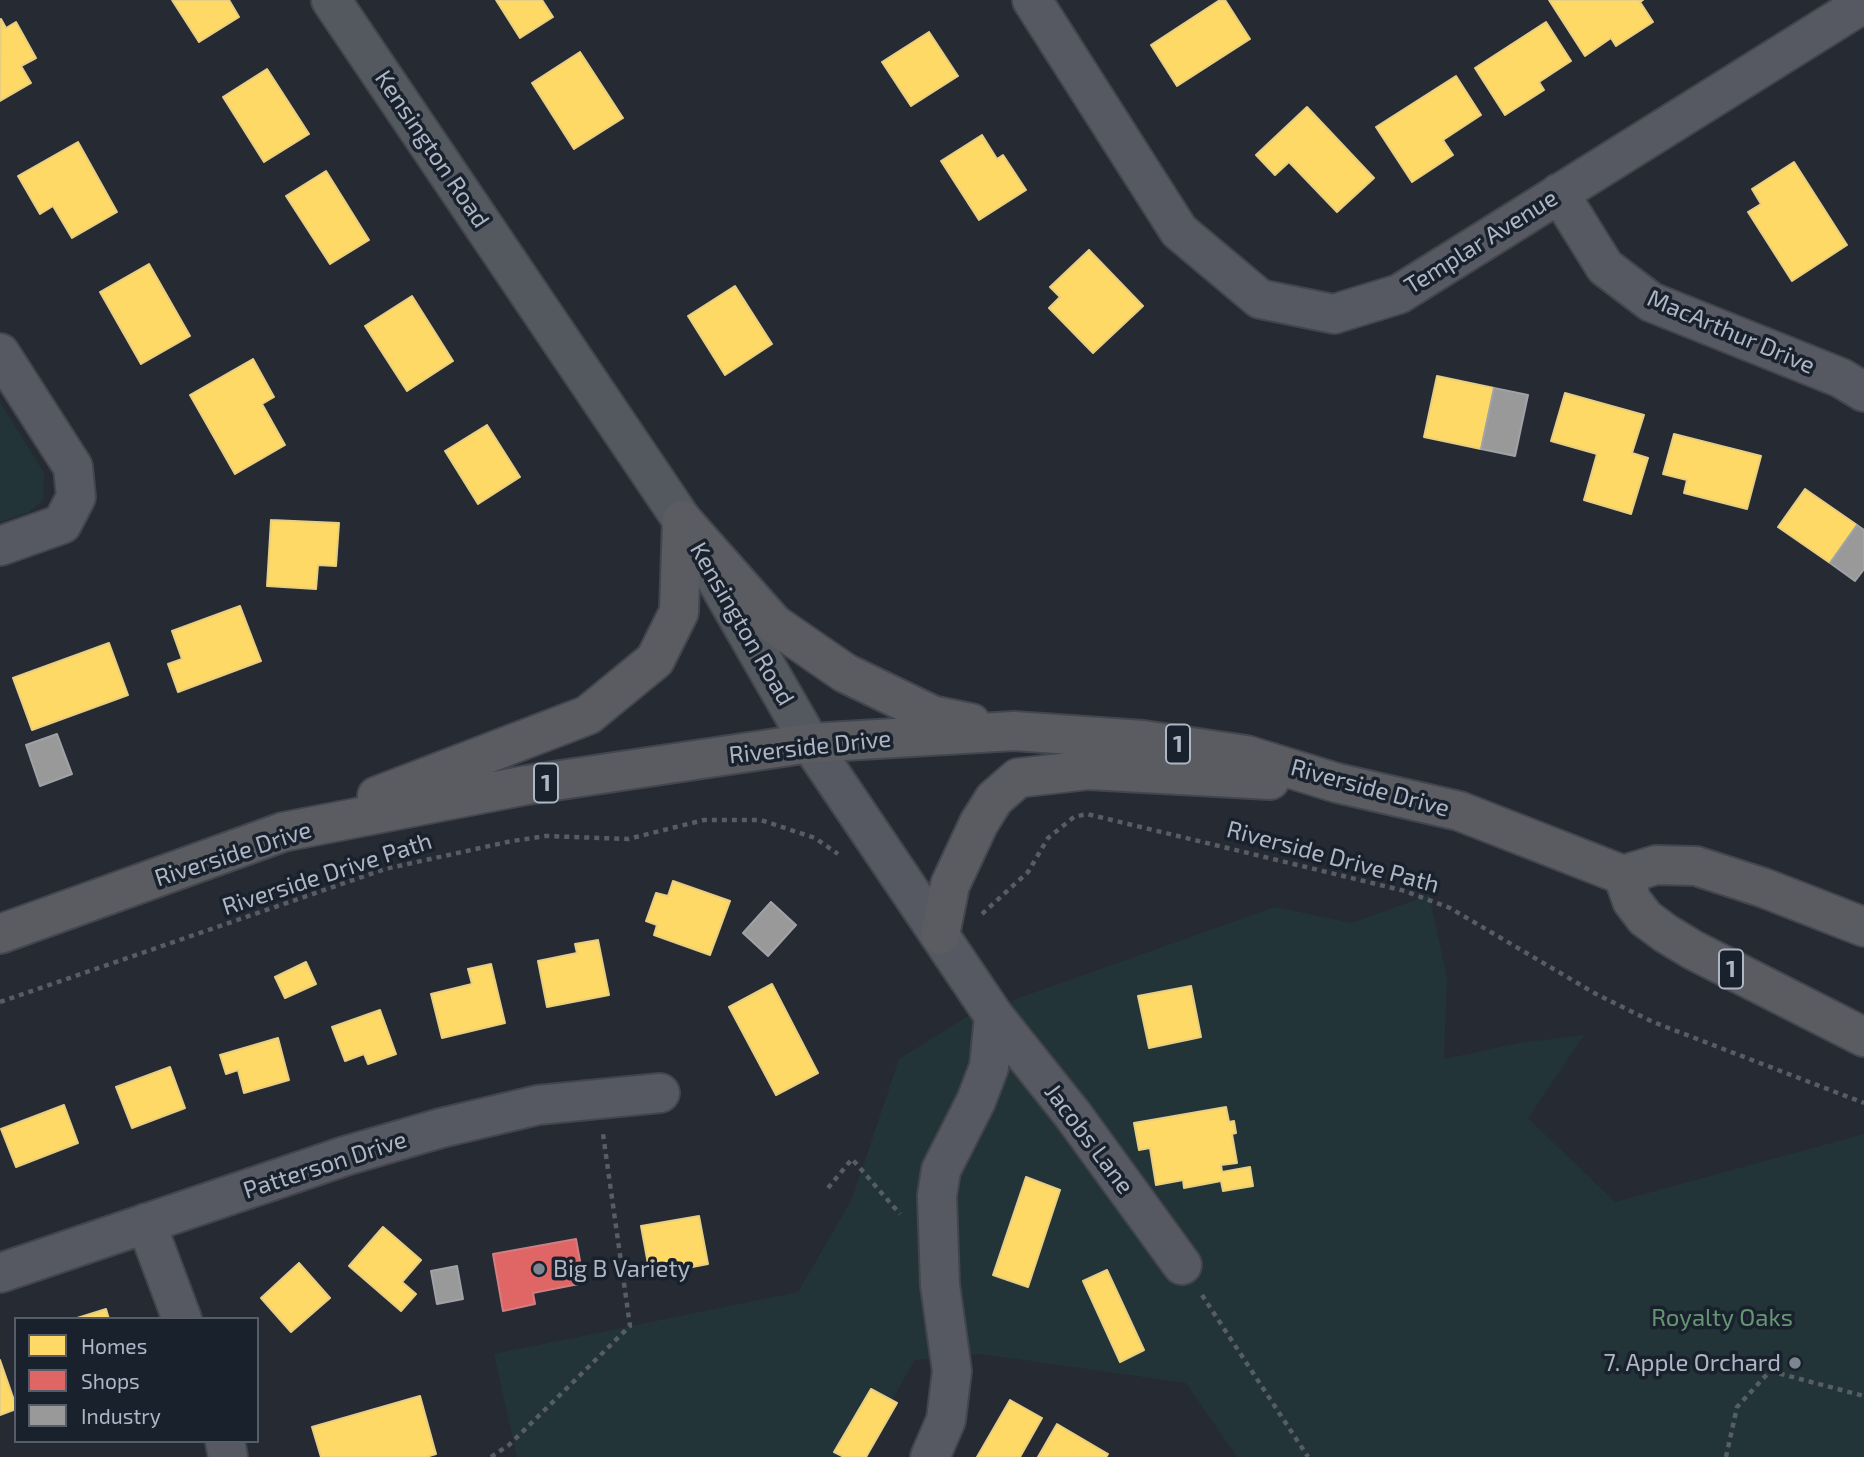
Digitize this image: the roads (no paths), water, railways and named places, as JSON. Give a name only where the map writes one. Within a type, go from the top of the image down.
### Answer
[{"type":"highway","points":[[682,520],[775,624],[845,673],[932,715],[1014,731]]},
{"type":"highway","points":[[283,832],[588,715],[655,660],[679,612],[682,520]]},
{"type":"highway","name":"Riverside Drive","points":[[0,934],[283,832],[527,785],[810,743],[1014,731],[1143,740],[1290,766],[1337,783],[1459,811],[1623,875]]},
{"type":"highway","points":[[956,927],[950,885],[979,823],[994,799],[1018,778],[1088,770],[1337,783]]},
{"type":"highway","points":[[1623,875],[1656,865],[1696,866],[1764,888],[1864,927]]},
{"type":"highway","name":"1","points":[[1623,875],[1632,901],[1645,918],[1665,933],[1864,1037]]},
{"type":"street","name":"Kensington Road","points":[[331,0],[682,520],[810,743],[956,927],[994,1016]]},
{"type":"street","name":"Templar Avenue","points":[[1032,0],[1179,231],[1260,299],[1334,314],[1399,295],[1864,3]]},
{"type":"street","name":"MacArthur Drive","points":[[1559,193],[1605,267],[1651,302],[1841,378],[1864,393]]},
{"type":"street","points":[[0,353],[73,467],[76,497],[62,524],[0,545]]},
{"type":"street","points":[[930,1457],[946,1420],[952,1371],[940,1285],[937,1220],[941,1170],[976,1101],[989,1067],[994,1016]]},
{"type":"street","name":"Jacobs Lane","points":[[994,1016],[1073,1115],[1182,1265]]},
{"type":"street","name":"Patterson Drive","points":[[0,1273],[345,1156],[441,1128],[538,1105],[660,1093]]},
{"type":"street","points":[[146,1223],[181,1317]]},
{"type":"place","name":"Big B Variety","points":[[539,1269]]},
{"type":"place","name":"7. Apple Orchard","points":[[1795,1363]]},
{"type":"park label","name":"Royalty Oaks","points":[[1722,1318]]}]
